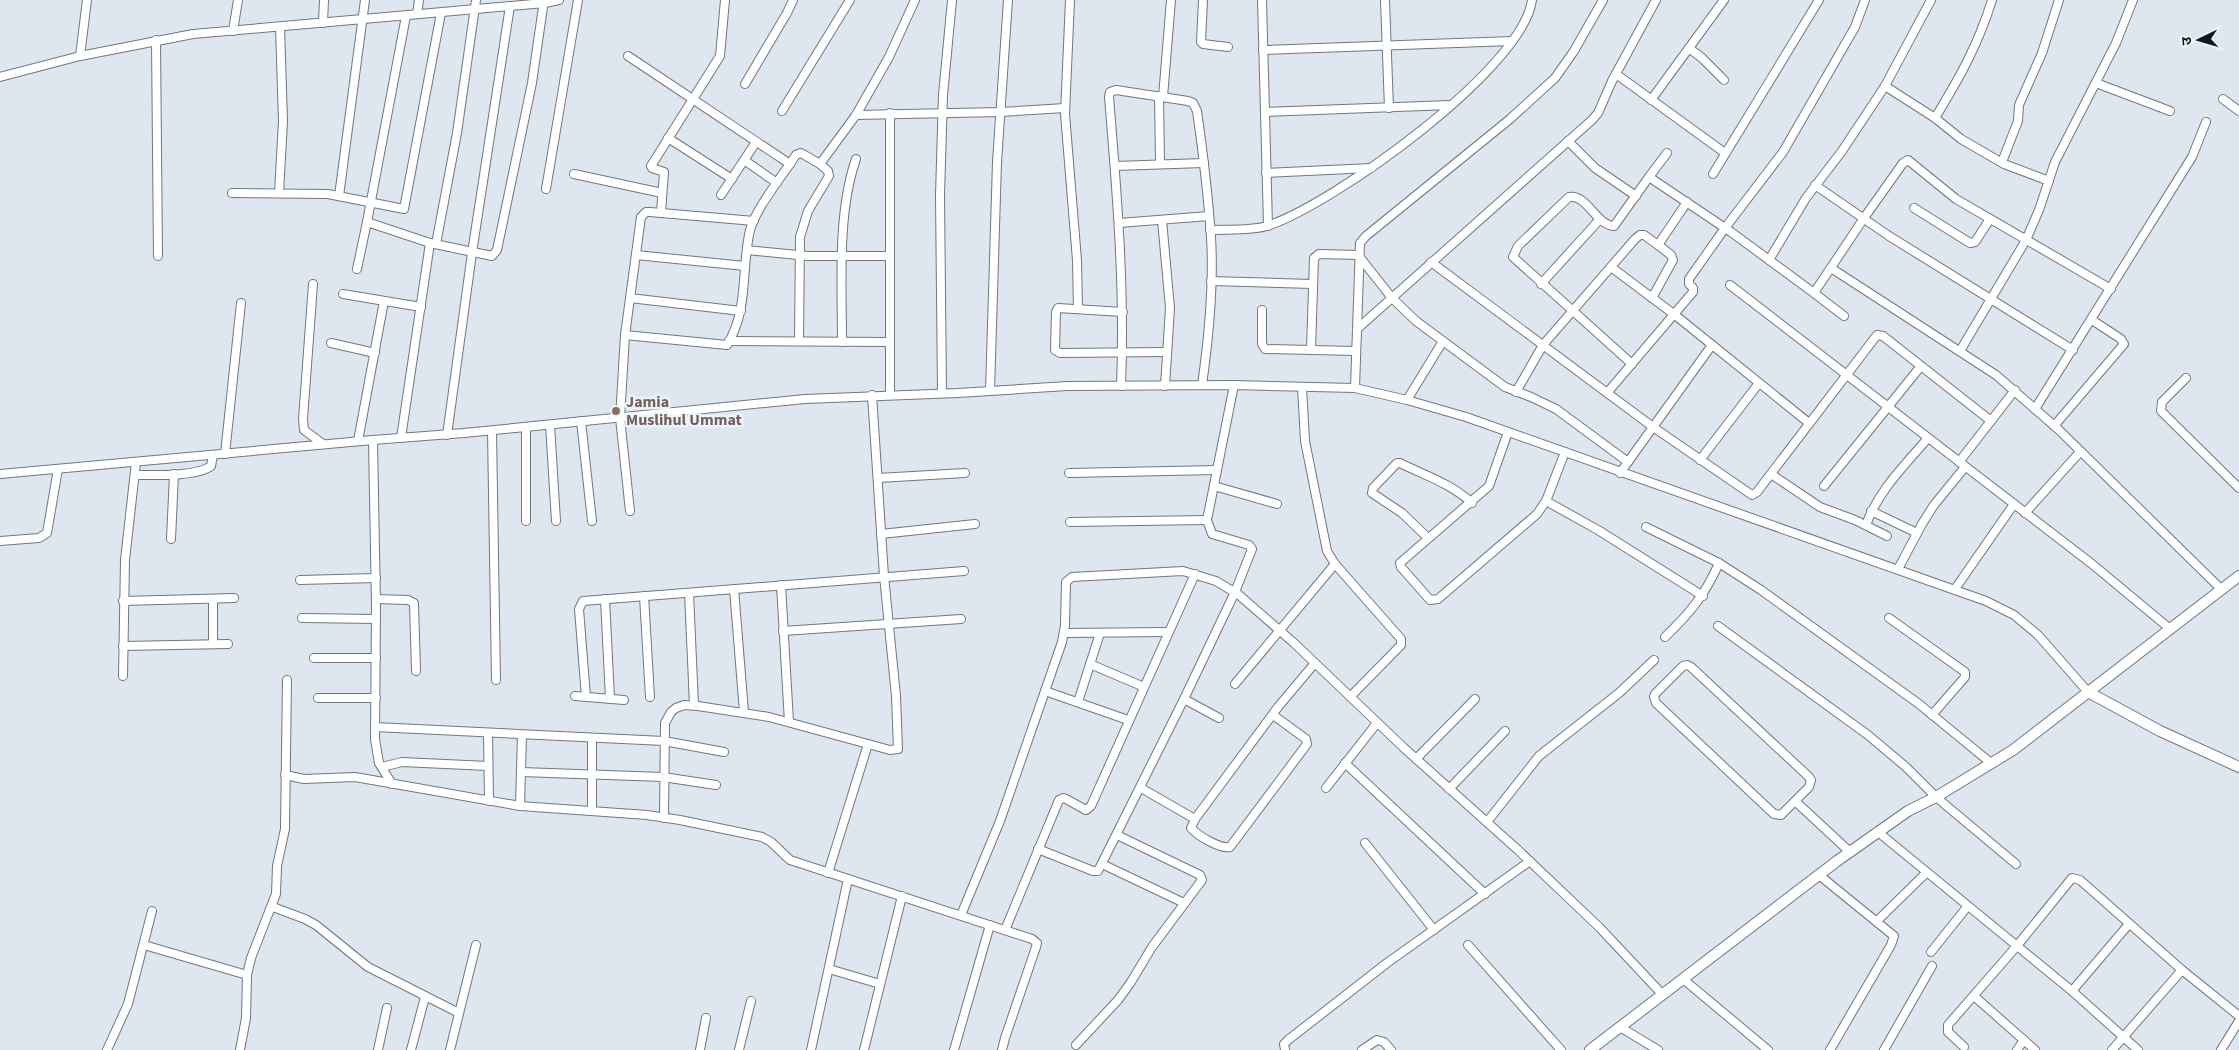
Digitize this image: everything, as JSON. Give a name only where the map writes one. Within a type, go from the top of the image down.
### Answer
[{"type":"street","points":[[80,56],[87,0]]},
{"type":"street","points":[[232,31],[238,0]]},
{"type":"street","points":[[322,23],[324,0]]},
{"type":"street","points":[[339,196],[365,0]]},
{"type":"street","points":[[417,14],[419,0]]},
{"type":"street","points":[[401,438],[421,307],[457,133],[476,0]]},
{"type":"street","points":[[0,77],[80,56],[104,53],[156,40],[232,31],[475,10],[559,0]]},
{"type":"street","points":[[546,189],[578,0]]},
{"type":"street","points":[[660,213],[664,172],[651,166],[720,56],[725,0]]},
{"type":"street","points":[[745,84],[793,0]]},
{"type":"street","points":[[782,111],[850,0]]},
{"type":"street","points":[[820,164],[856,115],[889,58],[915,0]]},
{"type":"street","points":[[942,393],[939,268],[942,112],[952,0]]},
{"type":"street","points":[[990,391],[1000,112],[1008,0]]},
{"type":"street","points":[[1070,0],[1065,108],[1077,260],[1078,309]]},
{"type":"street","points":[[1160,164],[1161,97],[1171,0]]},
{"type":"street","points":[[1203,0],[1201,42],[1203,44],[1228,47]]},
{"type":"street","points":[[1262,0],[1268,226]]},
{"type":"street","points":[[1385,0],[1389,108]]},
{"type":"street","points":[[1210,230],[1268,226],[1342,188],[1371,168],[1451,105],[1487,73],[1505,52],[1525,20],[1532,0]]},
{"type":"street","points":[[1355,388],[1358,255],[1360,243],[1366,236],[1510,119],[1555,78],[1574,51],[1602,0]]},
{"type":"street","points":[[1356,328],[1598,113],[1616,74],[1656,0]]},
{"type":"street","points":[[1651,100],[1724,0]]},
{"type":"street","points":[[1713,174],[1819,0]]},
{"type":"street","points":[[1607,393],[1693,292],[1689,279],[1724,228],[1783,152],[1854,27],[1865,0]]},
{"type":"street","points":[[1769,260],[1815,185],[1842,151],[1884,86],[1931,0]]},
{"type":"street","points":[[1935,118],[1965,70],[1982,31],[1992,0]]},
{"type":"street","points":[[2002,162],[2018,121],[2019,105],[2042,53],[2059,0]]},
{"type":"street","points":[[1960,351],[2026,240],[2068,136],[2116,43],[2132,0]]},
{"type":"street","points":[[367,222],[433,243],[472,252],[492,256],[497,250],[532,83],[544,2]]},
{"type":"street","points":[[447,435],[472,252],[510,6]]},
{"type":"street","points":[[232,193],[317,193],[402,210],[406,206],[441,13]]},
{"type":"street","points":[[357,269],[406,16]]},
{"type":"street","points":[[279,193],[283,120],[280,27]]},
{"type":"street","points":[[156,40],[158,256]]},
{"type":"street","points":[[1263,50],[1512,41]]},
{"type":"street","points":[[1689,48],[1724,80]]},
{"type":"street","points":[[628,56],[790,164]]},
{"type":"street","points":[[1616,74],[1725,153]]},
{"type":"street","points":[[2096,83],[2170,111]]},
{"type":"street","points":[[1884,86],[1935,118],[1961,139],[2002,162],[2049,181]]},
{"type":"street","points":[[1121,386],[1123,312],[1110,92],[1116,90],[1188,100],[1195,106],[1204,162],[1210,230],[1209,332],[1202,385]]},
{"type":"street","points":[[2223,99],[2239,111]]},
{"type":"street","points":[[1265,112],[1451,105]]},
{"type":"street","points":[[856,115],[1000,112],[1065,108]]},
{"type":"street","points":[[890,114],[890,394]]},
{"type":"street","points":[[2036,409],[2192,157],[2206,122]]},
{"type":"street","points":[[668,138],[732,179]]},
{"type":"street","points":[[1568,141],[1596,168],[1636,196]]},
{"type":"street","points":[[721,194],[756,142]]},
{"type":"street","points":[[625,335],[723,346],[729,341],[741,311],[747,250],[754,222],[796,155],[801,153],[820,164],[828,171],[830,176],[817,194],[803,224],[798,256],[799,342]]},
{"type":"street","points":[[1632,364],[1516,262],[1513,257],[1518,246],[1569,197],[1578,198],[1600,219],[1611,227],[1614,226],[1667,153]]},
{"type":"street","points":[[842,342],[842,257],[847,193],[856,159]]},
{"type":"street","points":[[744,160],[777,183]]},
{"type":"street","points":[[1814,293],[1905,160],[1910,161],[1956,199],[2111,288]]},
{"type":"street","points":[[1115,166],[1204,162]]},
{"type":"street","points":[[1266,173],[1371,168]]},
{"type":"street","points":[[574,174],[662,193]]},
{"type":"street","points":[[1649,177],[1769,260],[1844,316]]},
{"type":"street","points":[[1815,185],[1990,300],[2073,350]]},
{"type":"street","points":[[1658,245],[1687,202]]},
{"type":"street","points":[[1914,208],[1970,243],[1975,242],[1990,219]]},
{"type":"street","points":[[630,511],[620,418],[625,335],[640,217],[646,212],[754,222]]},
{"type":"street","points":[[1119,223],[1209,216]]},
{"type":"street","points":[[1541,284],[1600,219]]},
{"type":"street","points":[[1162,220],[1170,308],[1165,386]]},
{"type":"street","points":[[1516,392],[1543,345],[1640,235],[1644,235],[1658,245],[1671,255],[1673,260],[1652,298]]},
{"type":"street","points":[[747,250],[798,256],[890,256]]},
{"type":"street","points":[[1311,350],[1313,262],[1319,254],[1358,255]]},
{"type":"street","points":[[636,255],[745,266]]},
{"type":"street","points":[[1358,255],[1392,298],[1416,321],[1505,387],[1537,399],[1556,409],[1628,462]]},
{"type":"street","points":[[1431,262],[1653,427],[1752,495],[1757,492],[1772,474],[1877,335],[1883,336],[1991,421]]},
{"type":"street","points":[[1611,267],[1675,315],[1810,424]]},
{"type":"street","points":[[1830,268],[1996,375],[2054,426],[2222,589]]},
{"type":"street","points":[[1211,281],[1312,284]]},
{"type":"street","points":[[313,284],[302,419],[304,430],[323,444]]},
{"type":"street","points":[[1730,285],[2092,564],[2169,628]]},
{"type":"street","points":[[342,294],[421,307]]},
{"type":"street","points":[[630,298],[741,311]]},
{"type":"street","points":[[358,441],[384,301]]},
{"type":"street","points":[[225,454],[241,303]]},
{"type":"street","points":[[1123,312],[1057,309],[1054,348],[1057,352],[1167,352]]},
{"type":"street","points":[[1262,310],[1262,344],[1266,349],[1356,351]]},
{"type":"street","points":[[2054,426],[2124,344],[2121,339],[2092,320]]},
{"type":"street","points":[[729,341],[890,342]]},
{"type":"street","points":[[1407,400],[1443,341]]},
{"type":"street","points":[[331,344],[375,353]]},
{"type":"street","points":[[1620,472],[1712,345]]},
{"type":"street","points":[[1824,486],[1921,366]]},
{"type":"street","points":[[2186,378],[2162,402],[2161,410],[2239,488]]},
{"type":"street","points":[[1700,460],[1759,383]]},
{"type":"street","points":[[1038,849],[1096,872],[1142,788],[1235,592],[1252,549],[1249,545],[1212,534],[1207,520],[1234,385]]},
{"type":"street","points":[[0,474],[323,444],[492,431],[805,399],[890,394],[1121,386],[1234,385],[1355,388],[1407,400],[1508,432],[1955,589],[2014,615],[2038,635],[2088,692],[2160,731],[2239,767]]},
{"type":"street","points":[[1302,387],[1304,432],[1308,461],[1327,551],[1335,564],[1399,635],[1402,642],[1350,697]]},
{"type":"street","points":[[1898,569],[1934,505],[2014,390]]},
{"type":"street","points":[[664,818],[663,777],[666,723],[671,712],[684,705],[744,712],[895,750],[899,745],[884,576],[872,395]]},
{"type":"street","points":[[581,421],[592,521]]},
{"type":"street","points":[[550,424],[556,521]]},
{"type":"street","points":[[526,427],[526,520]]},
{"type":"street","points":[[492,431],[496,680]]},
{"type":"street","points":[[1508,432],[1492,480],[1472,503],[1400,563],[1427,598],[1434,601],[1475,569],[1537,514],[1546,502],[1565,452]]},
{"type":"street","points":[[1866,524],[1871,511],[1884,491],[1928,438]]},
{"type":"street","points":[[373,440],[376,578],[376,752],[392,784]]},
{"type":"street","points":[[2025,513],[2080,452]]},
{"type":"street","points":[[135,475],[174,474],[209,468],[213,455]]},
{"type":"street","points":[[122,676],[125,560],[136,462]]},
{"type":"street","points":[[1428,538],[1402,513],[1372,493],[1373,488],[1397,463],[1443,482],[1459,491],[1472,503]]},
{"type":"street","points":[[0,541],[39,538],[47,534],[58,468]]},
{"type":"street","points":[[1069,473],[1217,470]]},
{"type":"street","points":[[878,478],[965,473]]},
{"type":"street","points":[[170,539],[174,474]]},
{"type":"street","points":[[1772,474],[1820,507],[1866,524],[1887,536]]},
{"type":"street","points":[[1214,486],[1277,504]]},
{"type":"street","points":[[1546,502],[1598,530],[1703,596]]},
{"type":"street","points":[[1955,589],[2014,504]]},
{"type":"street","points":[[1871,511],[1917,533]]},
{"type":"street","points":[[1070,522],[1207,520]]},
{"type":"street","points":[[881,534],[975,524]]},
{"type":"street","points":[[1646,527],[1719,563],[1785,608],[1932,715],[1991,763]]},
{"type":"street","points":[[1665,637],[1688,615],[1703,596],[1719,563]]},
{"type":"street","points":[[1235,684],[1335,564]]},
{"type":"street","points":[[586,697],[579,609],[583,601],[964,571]]},
{"type":"street","points":[[961,915],[1000,822],[1064,633],[1065,587],[1067,579],[1072,577],[1166,571],[1195,574],[1216,581],[1235,592],[1279,630],[1416,759],[1530,861],[1600,928],[1662,994]]},
{"type":"street","points":[[1005,930],[1061,799],[1066,799],[1083,810],[1091,806],[1195,574]]},
{"type":"street","points":[[1590,1050],[1878,832],[1908,811],[1936,797],[2013,750],[2169,628],[2239,576]]},
{"type":"street","points":[[300,580],[376,578]]},
{"type":"street","points":[[781,585],[789,722]]},
{"type":"street","points":[[734,589],[744,712]]},
{"type":"street","points":[[689,592],[694,705]]},
{"type":"street","points":[[644,596],[650,697]]},
{"type":"street","points":[[123,601],[234,598]]},
{"type":"street","points":[[213,599],[213,644]]},
{"type":"street","points":[[376,599],[408,600],[414,603],[416,671]]},
{"type":"street","points":[[605,599],[610,699]]},
{"type":"street","points":[[302,618],[376,618]]},
{"type":"street","points":[[1889,618],[1965,672],[1965,678],[1932,715]]},
{"type":"street","points":[[784,631],[961,619]]},
{"type":"street","points":[[1718,626],[1868,735],[1906,767],[1936,797],[2016,864]]},
{"type":"street","points":[[1064,633],[1168,632]]},
{"type":"street","points":[[1078,702],[1100,633]]},
{"type":"street","points":[[122,646],[228,644]]},
{"type":"street","points":[[314,658],[376,658]]},
{"type":"street","points":[[1487,822],[1539,756],[1619,694],[1654,660]]},
{"type":"street","points":[[1273,715],[1307,741],[1270,795],[1232,845],[1227,848],[1192,830],[1191,825],[1273,715],[1315,663]]},
{"type":"street","points":[[1090,664],[1144,687]]},
{"type":"street","points":[[1684,666],[1691,667],[1808,776],[1811,780],[1809,787],[1795,801],[1781,814],[1774,814],[1656,704],[1655,694],[1684,666]]},
{"type":"street","points":[[240,1050],[246,1018],[247,975],[251,958],[273,907],[276,894],[279,854],[285,829],[287,680]]},
{"type":"street","points":[[1045,690],[1128,720]]},
{"type":"street","points":[[575,696],[624,700]]},
{"type":"street","points":[[318,698],[376,698]]},
{"type":"street","points":[[1184,699],[1219,718]]},
{"type":"street","points":[[1416,759],[1475,699]]},
{"type":"street","points":[[1326,788],[1377,722]]},
{"type":"street","points":[[375,728],[664,741],[724,752]]},
{"type":"street","points":[[1449,789],[1504,730]]},
{"type":"street","points":[[488,733],[489,801]]},
{"type":"street","points":[[520,806],[522,735]]},
{"type":"street","points":[[592,738],[592,811]]},
{"type":"street","points":[[828,872],[868,744]]},
{"type":"street","points":[[382,767],[402,762],[488,766]]},
{"type":"street","points":[[1345,764],[1485,894]]},
{"type":"street","points":[[521,772],[663,777],[716,785]]},
{"type":"street","points":[[285,776],[304,779],[355,777],[520,806],[664,818],[762,838],[772,842],[790,860],[1032,939],[1037,943],[1002,1050]]},
{"type":"street","points":[[1142,788],[1195,818]]},
{"type":"street","points":[[1795,801],[1850,852]]},
{"type":"street","points":[[1878,832],[1967,907],[2072,991],[2138,1050]]},
{"type":"street","points":[[1076,1045],[1118,1000],[1152,947],[1202,880],[1200,875],[1117,835]]},
{"type":"street","points":[[1365,843],[1434,930]]},
{"type":"street","points":[[1285,1050],[1284,1044],[1288,1040],[1434,930],[1530,861]]},
{"type":"street","points":[[1102,864],[1184,903]]},
{"type":"street","points":[[1877,921],[1926,873]]},
{"type":"street","points":[[1819,875],[1892,933],[1894,940],[1830,1050]]},
{"type":"street","points":[[1964,1047],[1948,1032],[1947,1028],[2072,878],[2080,880],[2182,970],[2239,1016]]},
{"type":"street","points":[[811,1050],[848,879]]},
{"type":"street","points":[[864,1050],[902,896]]},
{"type":"street","points":[[273,907],[310,922],[368,967],[459,1013]]},
{"type":"street","points":[[1931,952],[1967,907]]},
{"type":"street","points":[[107,1050],[128,1004],[152,911]]},
{"type":"street","points":[[2072,991],[2130,924]]},
{"type":"street","points":[[954,1050],[990,925]]},
{"type":"street","points":[[144,945],[247,975]]},
{"type":"street","points":[[450,1050],[476,945]]},
{"type":"street","points":[[1468,945],[1561,1050]]},
{"type":"street","points":[[1884,1050],[1932,966]]},
{"type":"street","points":[[829,969],[880,984]]},
{"type":"street","points":[[2112,1050],[2182,970]]},
{"type":"street","points":[[1683,979],[1768,1050]]},
{"type":"street","points":[[1974,996],[2035,1050]]},
{"type":"street","points":[[411,1050],[425,997]]},
{"type":"street","points":[[739,1050],[751,1001]]},
{"type":"street","points":[[378,1050],[388,1008]]},
{"type":"street","points":[[700,1050],[706,1018]]},
{"type":"street","points":[[2221,1050],[2239,1021]]},
{"type":"street","points":[[1620,1027],[1658,1050]]},
{"type":"street","points":[[1362,1050],[1377,1040],[1384,1042],[1391,1050]]},
{"type":"street","points":[[2017,1050],[2024,1040]]},
{"type":"place","name":"Jamia Muslihul Ummat","points":[[616,411]]}]
